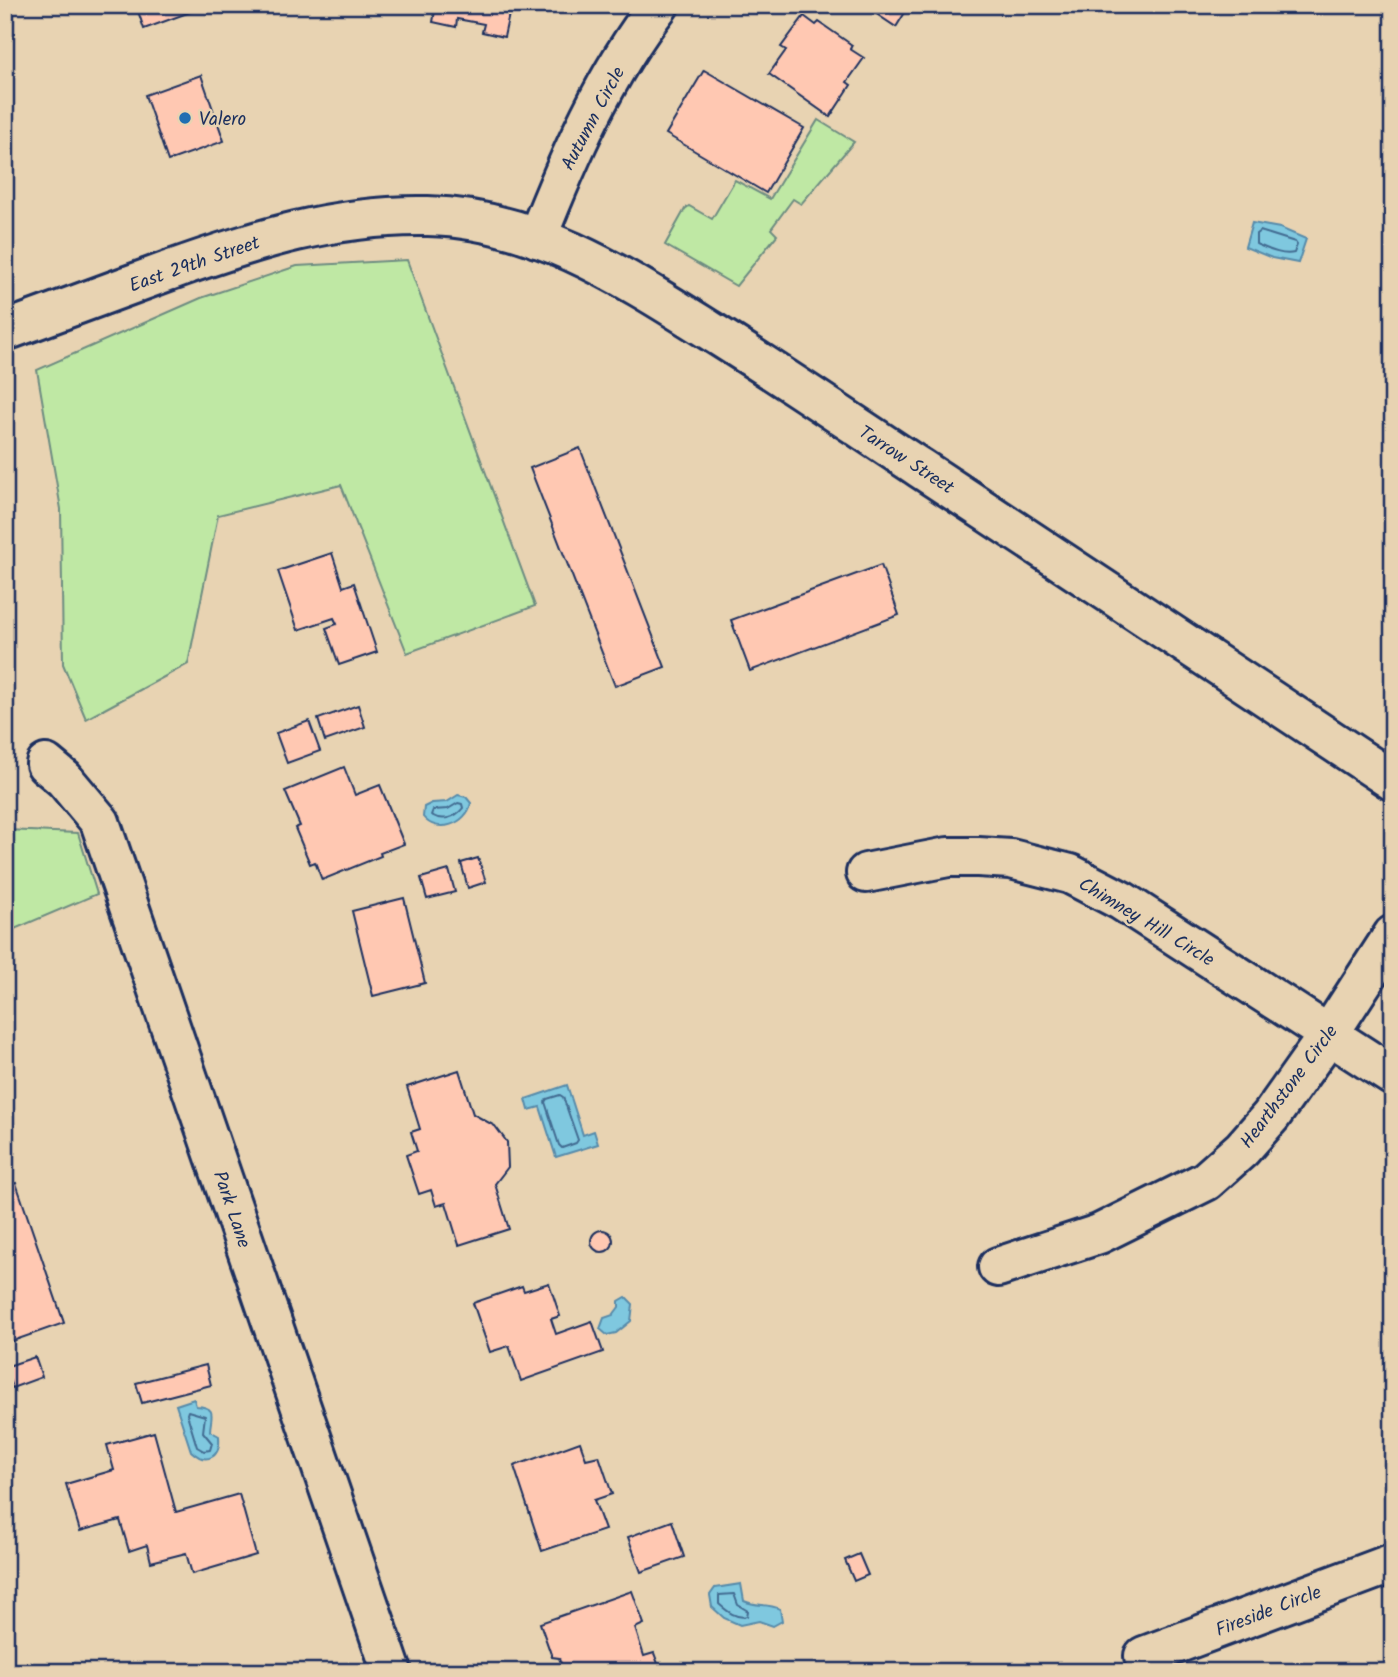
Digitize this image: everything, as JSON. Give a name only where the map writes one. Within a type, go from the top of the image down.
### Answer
[{"type":"street","name":"Autumn Circle","points":[[537,237],[564,169],[590,118],[622,61],[659,5]]},
{"type":"street","name":"Tarrow Street","points":[[389,216],[433,215],[537,237],[584,256],[632,282],[759,361],[1393,781]]},
{"type":"street","name":"East 29th Street","points":[[11,329],[242,244],[328,222],[389,216]]},
{"type":"street","name":"Park Lane","points":[[46,764],[64,779],[100,822],[392,1672]]},
{"type":"street","name":"Chimney Hill Circle","points":[[866,873],[948,857],[978,857],[1011,859],[1070,874],[1122,901],[1393,1076]]},
{"type":"street","name":"Hearthstone Circle","points":[[999,1267],[1099,1234],[1206,1181],[1242,1149],[1271,1116],[1329,1034],[1393,934]]},
{"type":"street","name":"Fireside Circle","points":[[1144,1656],[1393,1563]]},
{"type":"green space","points":[[818,120],[854,142],[801,204],[793,199],[771,229],[777,235],[736,286],[665,245],[689,206],[712,219],[735,180],[770,199]]},
{"type":"green space","points":[[407,260],[535,606],[407,653],[341,485],[218,515],[188,664],[86,719],[63,664],[61,509],[37,370],[201,298],[297,266]]},
{"type":"green space","points":[[5,830],[78,833],[97,894],[5,933]]},
{"type":"water","points":[[1252,223],[1280,228],[1306,239],[1298,263],[1272,258],[1245,247]]},
{"type":"water","points":[[458,795],[466,797],[471,803],[464,817],[458,821],[443,826],[423,817],[424,807],[432,803],[447,802]]},
{"type":"water","points":[[567,1085],[583,1135],[594,1131],[598,1144],[556,1157],[540,1107],[529,1110],[526,1099]]},
{"type":"water","points":[[626,1297],[633,1304],[631,1321],[616,1333],[607,1335],[600,1329],[604,1318],[613,1315],[619,1307],[619,1301]]},
{"type":"water","points":[[194,1399],[196,1406],[211,1411],[210,1431],[219,1436],[218,1449],[212,1457],[202,1458],[191,1451],[176,1405]]},
{"type":"water","points":[[741,1584],[744,1601],[780,1609],[782,1621],[773,1626],[759,1621],[740,1625],[724,1618],[712,1607],[710,1595],[715,1588]]},
{"type":"building","points":[[136,5],[209,5],[144,29]]},
{"type":"building","points":[[436,5],[511,5],[504,37],[482,32],[484,24],[457,19],[456,27],[433,22]]},
{"type":"building","points":[[863,5],[916,5],[914,9],[909,6],[896,27]]},
{"type":"building","points":[[804,16],[816,25],[819,22],[852,45],[850,49],[864,58],[847,82],[851,85],[830,117],[769,74],[786,50],[781,47]]},
{"type":"building","points":[[704,70],[804,128],[766,193],[666,134]]},
{"type":"building","name":"Valero","points":[[201,75],[224,141],[168,161],[145,95]]},
{"type":"building","points":[[580,448],[665,667],[615,686],[530,468]]},
{"type":"building","points":[[332,553],[343,587],[354,583],[377,652],[339,665],[326,628],[337,624],[334,618],[298,630],[278,571]]},
{"type":"building","points":[[881,565],[899,615],[750,671],[731,620]]},
{"type":"building","points":[[358,705],[365,727],[325,741],[318,719]]},
{"type":"building","points":[[309,721],[320,751],[287,763],[276,733]]},
{"type":"building","points":[[344,767],[355,795],[380,785],[404,844],[322,880],[315,862],[310,864],[295,828],[300,826],[285,791]]},
{"type":"building","points":[[478,858],[486,882],[468,888],[461,863]]},
{"type":"building","points":[[449,870],[455,892],[427,899],[421,878]]},
{"type":"building","points":[[404,898],[425,983],[373,996],[352,911]]},
{"type":"building","points":[[459,1070],[473,1114],[495,1126],[507,1142],[508,1167],[495,1184],[509,1229],[459,1245],[446,1203],[436,1206],[431,1190],[419,1194],[406,1155],[417,1151],[411,1132],[420,1129],[407,1087]]},
{"type":"building","points":[[16,1183],[64,1323],[7,1343],[5,1186]]},
{"type":"building","points":[[602,1230],[610,1233],[613,1241],[610,1249],[602,1252],[594,1249],[591,1241],[594,1233]]},
{"type":"building","points":[[549,1283],[560,1316],[551,1319],[556,1334],[592,1321],[603,1352],[521,1381],[509,1346],[490,1352],[473,1303],[522,1286],[524,1291]]},
{"type":"building","points":[[35,1357],[42,1377],[12,1388],[5,1367]]},
{"type":"building","points":[[206,1365],[211,1385],[142,1403],[136,1383]]},
{"type":"building","points":[[154,1432],[176,1512],[239,1494],[256,1555],[192,1574],[186,1553],[151,1562],[147,1545],[129,1551],[120,1520],[80,1531],[66,1484],[114,1470],[107,1445]]},
{"type":"building","points":[[580,1442],[586,1459],[599,1456],[612,1494],[594,1500],[605,1530],[542,1551],[514,1466]]},
{"type":"building","points":[[672,1521],[684,1557],[641,1572],[628,1537]]},
{"type":"building","points":[[859,1554],[868,1575],[854,1581],[845,1560]]},
{"type":"building","points":[[632,1591],[644,1624],[635,1628],[644,1656],[654,1653],[661,1672],[564,1672],[559,1658],[552,1657],[540,1623]]},
{"type":"place","name":"Valero","points":[[185,118]]}]
